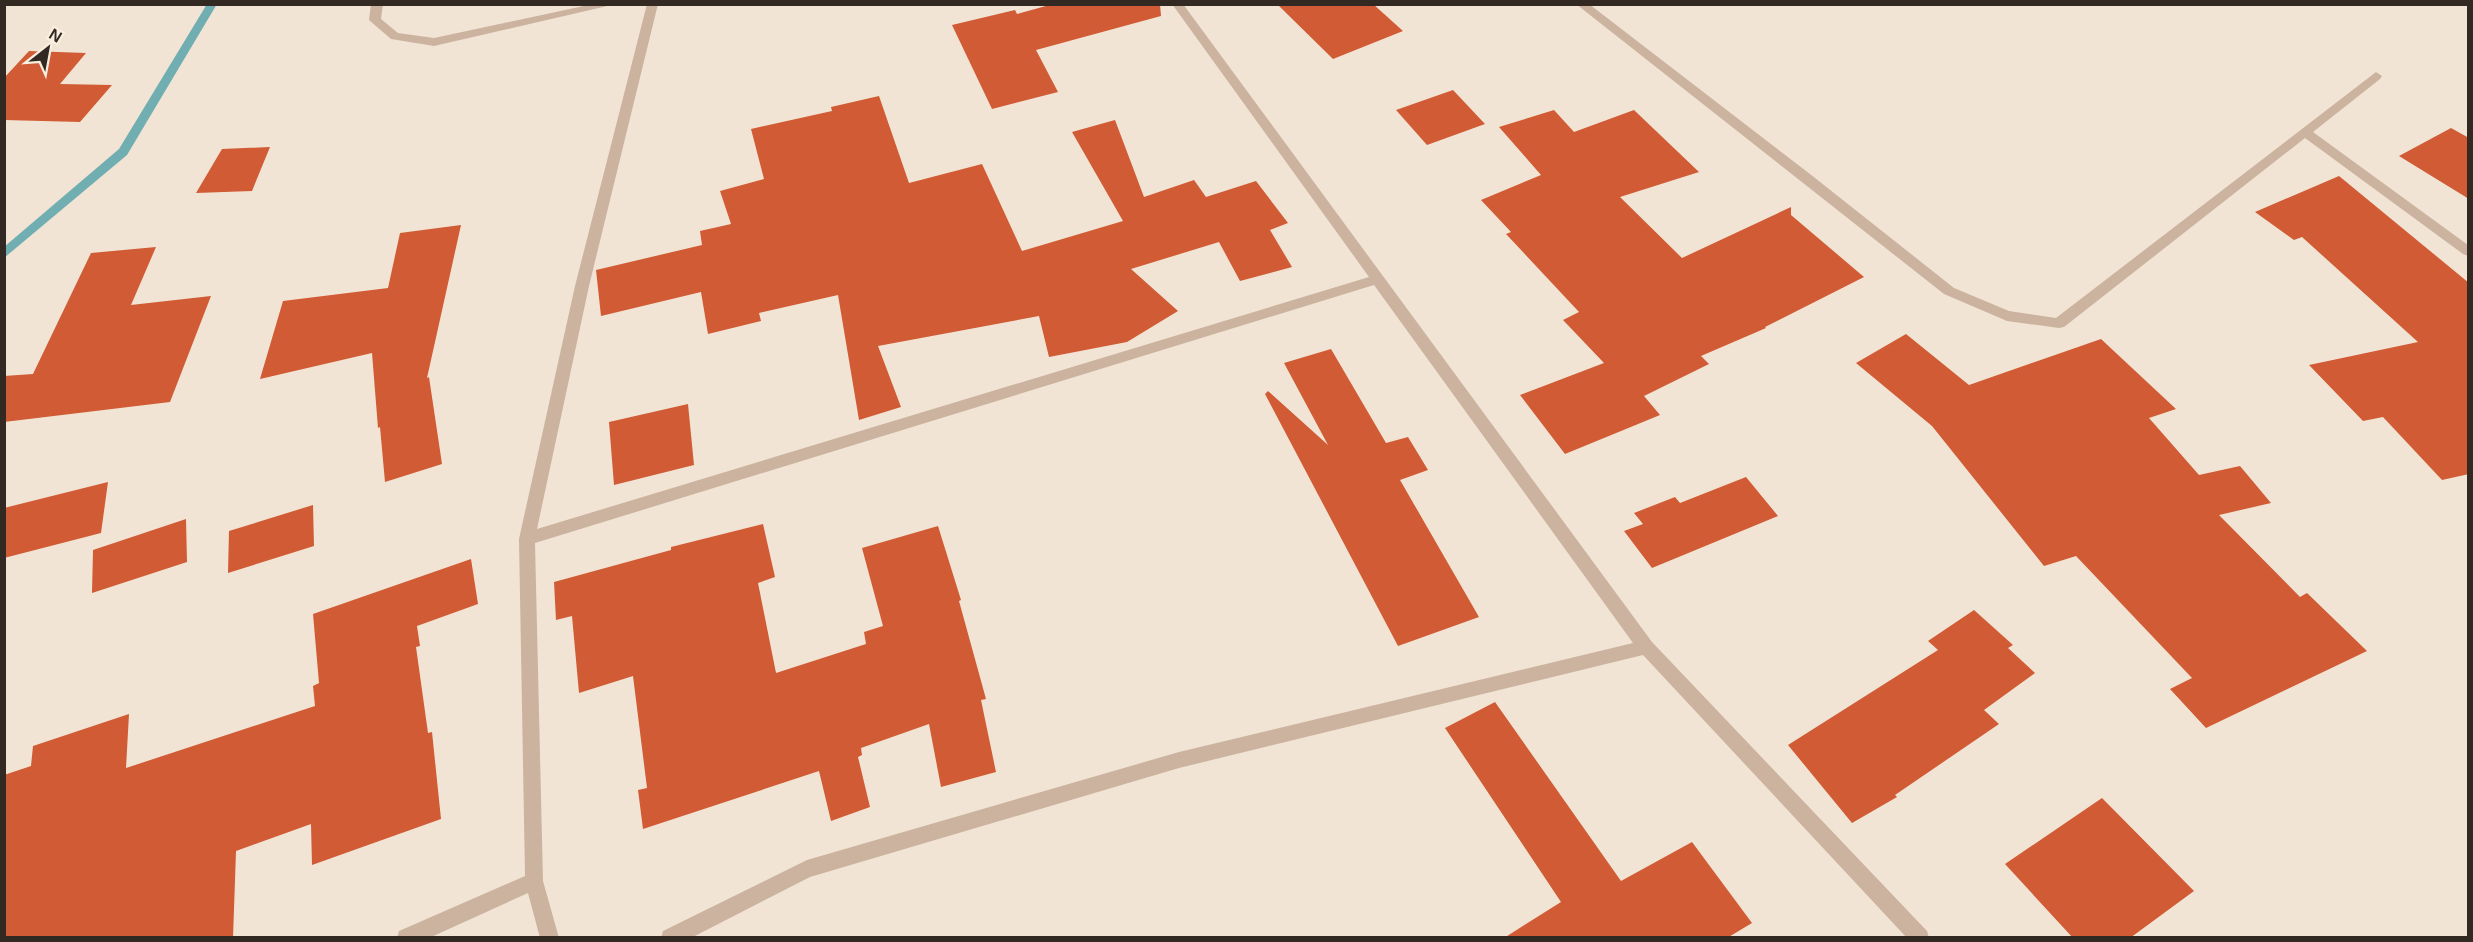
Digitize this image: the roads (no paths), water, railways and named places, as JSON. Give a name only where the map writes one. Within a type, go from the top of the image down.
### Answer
[{"type":"street","points":[[377,4],[375,20],[395,36],[434,42],[612,4]]},
{"type":"street","points":[[550,938],[534,881],[527,539],[582,286],[653,4]]},
{"type":"street","points":[[1177,4],[1646,647],[1920,938]]},
{"type":"street","points":[[1581,4],[1806,177],[1949,291],[2007,316],[2059,323],[2376,76]]},
{"type":"street","points":[[2305,132],[2469,251]]},
{"type":"street","points":[[527,539],[1377,279]]},
{"type":"street","points":[[670,938],[807,869],[1179,760],[1646,647]]},
{"type":"street","points":[[406,938],[534,881]]},
{"type":"waterway","points":[[4,254],[123,152],[212,4]]}]
